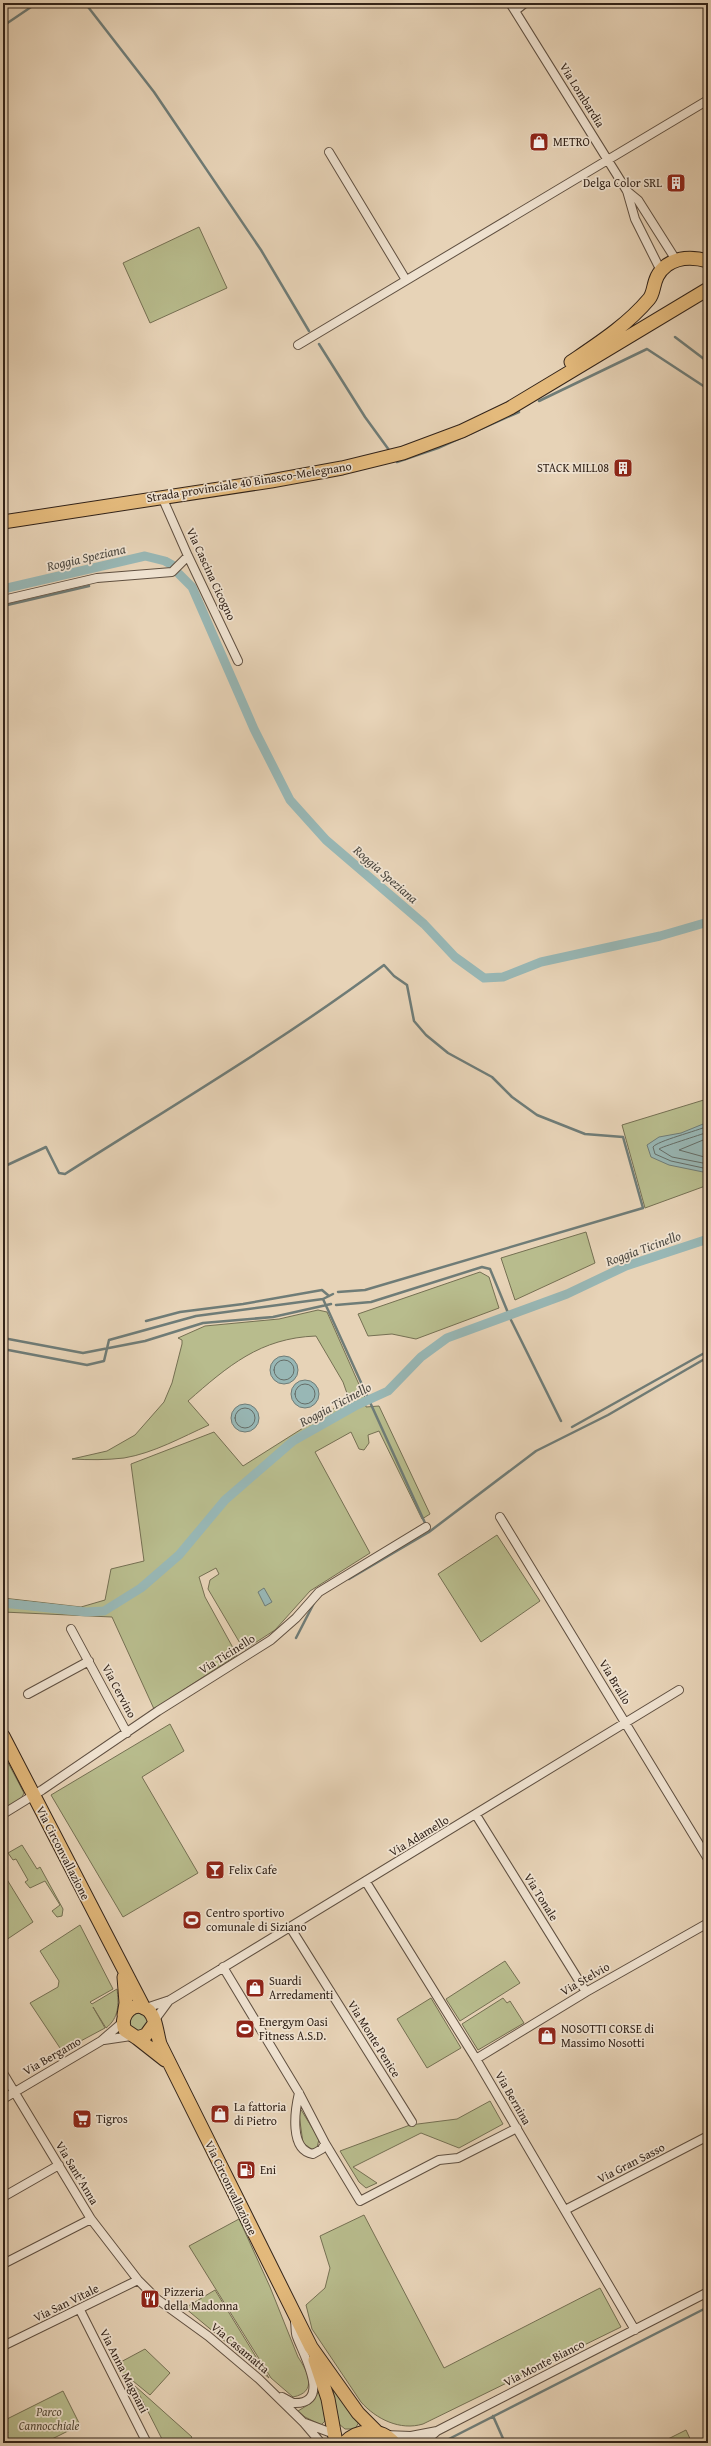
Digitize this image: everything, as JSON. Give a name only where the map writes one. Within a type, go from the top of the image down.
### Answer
[{"type":"main road","points":[[676,260],[692,257],[708,261]]},
{"type":"main road","name":"Strada provinciale 40 Binasco-Melegnano","points":[[531,395],[548,379],[613,334],[633,316],[651,296],[655,280],[661,271],[676,260]]},
{"type":"main road","name":"Strada provinciale 40 Binasco-Melegnano","points":[[3,522],[271,481],[342,468],[403,453],[462,431],[510,408],[708,289]]},
{"type":"main road","name":"Via Circonvallazione","points":[[3,1736],[123,1970],[145,2008]]},
{"type":"main road","points":[[123,1970],[126,1990],[123,2019],[125,2030],[171,2065]]},
{"type":"main road","points":[[123,2019],[132,2008],[145,2008],[154,2022],[146,2035],[134,2037]]},
{"type":"main road","name":"Via Circonvallazione","points":[[154,2022],[171,2065],[311,2347]]},
{"type":"main road","points":[[311,2347],[358,2413],[385,2437]]},
{"type":"main road","points":[[311,2347],[341,2440],[362,2432],[385,2437]]},
{"type":"street","name":"Via Lombardia","points":[[510,3],[627,191],[635,219],[661,271]]},
{"type":"street","points":[[515,11],[525,3]]},
{"type":"street","points":[[298,345],[708,100]]},
{"type":"street","points":[[329,152],[406,280]]},
{"type":"street","name":"Via Lombardia","points":[[627,191],[638,200],[676,260]]},
{"type":"street","name":"Via Cascina Cicogno","points":[[162,497],[188,556],[238,661]]},
{"type":"street","points":[[3,600],[97,578],[172,572],[188,556]]},
{"type":"street","name":"Via Brallo","points":[[500,1517],[708,1859]]},
{"type":"street","name":"Via Ticinello","points":[[3,1814],[127,1733],[158,1710],[272,1640],[296,1618],[319,1592],[426,1527]]},
{"type":"street","name":"Via Cervino","points":[[71,1629],[127,1733]]},
{"type":"street","name":"Via Cervino","points":[[28,1694],[89,1661]]},
{"type":"street","name":"Via Adamello","points":[[170,2000],[626,1724],[679,1690]]},
{"type":"street","name":"Via Tonale","points":[[476,1815],[586,1992]]},
{"type":"street","name":"Via Bernina","points":[[366,1882],[476,2059],[635,2330]]},
{"type":"street","name":"Via Stelvio","points":[[476,2059],[586,1992],[708,1923]]},
{"type":"street","name":"Via Monte Penice","points":[[290,1928],[412,2122]]},
{"type":"street","points":[[224,1967],[299,2093],[325,2143],[360,2201],[439,2160],[458,2158],[517,2128]]},
{"type":"street","points":[[145,2008],[170,2000]]},
{"type":"street","points":[[154,2022],[170,2000]]},
{"type":"street","name":"Via Bergamo","points":[[3,2099],[101,2041],[123,2019]]},
{"type":"street","name":"Via Bergamo","points":[[101,2041],[134,2037]]},
{"type":"street","name":"Via Sant'Anna","points":[[3,2073],[91,2219],[138,2280]]},
{"type":"street","points":[[299,2093],[296,2116],[298,2142],[304,2150],[313,2154],[322,2149],[325,2143]]},
{"type":"street","name":"Via Gran Sasso","points":[[565,2210],[708,2136]]},
{"type":"street","points":[[3,2197],[59,2165]]},
{"type":"street","points":[[3,2264],[91,2219]]},
{"type":"street","name":"Via San Vitale","points":[[3,2346],[80,2310],[138,2280]]},
{"type":"street","name":"Via Casamatta","points":[[138,2280],[157,2300],[208,2336],[259,2379],[304,2423],[315,2440],[321,2443]]},
{"type":"street","name":"Via Monte Bianco","points":[[385,2437],[411,2436],[437,2431],[708,2292]]},
{"type":"street","name":"Via Anna Magnani","points":[[80,2310],[147,2443]]},
{"type":"street","points":[[259,2379],[293,2403],[305,2400],[312,2393],[314,2383],[312,2373],[297,2336],[293,2312]]},
{"type":"street","points":[[304,2423],[341,2440]]},
{"type":"street","points":[[423,2443],[437,2431]]},
{"type":"green space","points":[[199,227],[227,288],[150,323],[123,263]]},
{"type":"green space","points":[[707,1099],[708,1185],[645,1208],[622,1125]]},
{"type":"green space","points":[[586,1232],[595,1263],[515,1300],[501,1258]]},
{"type":"green space","points":[[480,1272],[489,1277],[499,1308],[416,1339],[392,1334],[368,1336],[358,1314]]},
{"type":"green space","points":[[318,1310],[327,1312],[365,1398],[366,1407],[379,1406],[430,1514],[422,1519],[379,1431],[368,1435],[369,1443],[364,1450],[359,1449],[351,1432],[315,1452],[370,1553],[310,1591],[275,1630],[244,1650],[208,1589],[210,1580],[219,1574],[216,1568],[199,1577],[205,1597],[237,1655],[154,1709],[112,1617],[3,1612],[3,1598],[81,1607],[105,1600],[111,1569],[144,1561],[131,1464],[214,1432],[243,1466],[349,1399],[343,1382],[316,1336],[296,1338],[261,1348],[246,1356],[217,1376],[188,1401],[209,1425],[168,1444],[135,1456],[91,1460],[72,1459],[107,1451],[135,1435],[164,1402],[172,1383],[182,1344],[182,1340],[178,1338],[205,1326],[279,1319]]},
{"type":"green space","points":[[497,1535],[540,1601],[481,1642],[438,1574]]},
{"type":"green space","points":[[170,1724],[184,1751],[142,1777],[198,1873],[123,1917],[51,1795]]},
{"type":"green space","points":[[3,1753],[24,1793],[21,1799],[4,1810]]},
{"type":"green space","points":[[22,1845],[37,1869],[40,1867],[63,1909],[62,1916],[57,1917],[52,1911],[60,1905],[45,1881],[30,1888],[25,1882],[28,1880],[16,1859],[13,1860],[8,1853]]},
{"type":"green space","points":[[3,1873],[33,1922],[3,1942]]},
{"type":"green space","points":[[80,1925],[113,1989],[90,2002],[92,2004],[117,1989],[117,2010],[113,2020],[106,2028],[93,2007],[105,2028],[62,2051],[30,2003],[58,1987],[59,1981],[40,1951]]},
{"type":"green space","points":[[505,1961],[520,1983],[460,2021],[446,1999]]},
{"type":"green space","points":[[431,1998],[461,2048],[427,2068],[397,2019]]},
{"type":"green space","points":[[503,1998],[507,2003],[510,2001],[524,2023],[478,2050],[462,2024]]},
{"type":"green space","points":[[139,2013],[145,2016],[148,2022],[145,2028],[139,2031],[133,2028],[130,2022],[133,2016]]},
{"type":"green space","points":[[490,2101],[503,2124],[459,2148],[421,2133],[353,2167],[377,2183],[366,2188],[359,2182],[340,2151],[410,2125],[457,2119]]},
{"type":"green space","points":[[300,2108],[319,2139],[317,2148],[313,2150],[303,2143],[299,2114]]},
{"type":"green space","points":[[364,2215],[444,2368],[600,2288],[621,2327],[423,2424],[406,2426],[389,2422],[374,2414],[361,2402],[312,2329],[306,2305],[325,2288],[330,2268],[320,2236]]},
{"type":"green space","points":[[239,2219],[270,2287],[309,2381],[306,2391],[293,2397],[271,2378],[189,2246]]},
{"type":"green space","points":[[215,2290],[269,2378],[185,2308]]},
{"type":"green space","points":[[145,2349],[170,2373],[150,2395],[133,2381],[126,2384],[117,2364]]},
{"type":"green space","points":[[135,2386],[192,2437],[187,2443],[164,2443]]},
{"type":"green space","points":[[321,2388],[325,2421],[321,2425],[305,2417],[298,2411],[311,2403]]},
{"type":"green space","points":[[333,2390],[336,2390],[346,2407],[359,2422],[355,2429],[345,2429],[339,2424]]},
{"type":"green space","name":"Parco Cannocchiale","points":[[63,2391],[80,2425],[44,2443],[3,2443],[3,2435],[8,2433],[3,2421]]},
{"type":"green space","points":[[686,2430],[692,2443],[660,2443]]},
{"type":"water","points":[[708,1122],[708,1173],[669,1165],[651,1157],[647,1145],[659,1137],[681,1133]]},
{"type":"water","points":[[284,1356],[294,1360],[298,1370],[294,1380],[284,1384],[274,1380],[270,1370],[274,1360]]},
{"type":"water","points":[[305,1380],[315,1384],[319,1394],[315,1404],[305,1408],[295,1404],[291,1394],[295,1384]]},
{"type":"water","points":[[245,1404],[255,1408],[259,1418],[255,1428],[245,1432],[235,1428],[231,1418],[235,1408]]},
{"type":"water","points":[[264,1588],[272,1602],[265,1606],[258,1592]]},
{"type":"waterway","points":[[3,26],[37,3]]},
{"type":"waterway","points":[[85,3],[154,92],[261,250],[309,331]]},
{"type":"waterway","points":[[675,337],[708,362]]},
{"type":"waterway","points":[[319,344],[365,417],[389,450]]},
{"type":"waterway","points":[[539,401],[647,349],[708,389]]},
{"type":"waterway","points":[[397,462],[438,448],[519,412]]},
{"type":"waterway","name":"Roggia Speziana","points":[[3,589],[145,556],[165,561],[174,566]]},
{"type":"waterway","name":"Roggia Speziana","points":[[179,574],[192,587],[254,729],[290,800],[326,840],[424,924],[455,957],[484,978],[503,977],[541,962],[660,936],[708,922]]},
{"type":"waterway","points":[[3,606],[89,586]]},
{"type":"waterway","points":[[3,1167],[46,1147],[59,1173],[65,1174],[266,1047],[384,965],[394,976],[407,985],[414,1021],[426,1035],[448,1053],[492,1077],[512,1097],[537,1115],[585,1134],[623,1137],[643,1208],[365,1290],[338,1292]]},
{"type":"waterway","name":"Roggia Ticinello","points":[[3,1603],[86,1612],[104,1611],[141,1588],[179,1555],[225,1500],[293,1441],[355,1406],[388,1391],[421,1357],[447,1338],[567,1294],[626,1266],[708,1239]]},
{"type":"waterway","points":[[336,1305],[371,1302],[482,1267],[490,1269],[511,1320],[561,1421]]},
{"type":"waterway","points":[[146,1321],[180,1312],[243,1304],[322,1290],[329,1296]]},
{"type":"waterway","points":[[3,1349],[87,1365],[104,1361],[109,1340],[196,1316],[323,1299],[333,1294]]},
{"type":"waterway","points":[[323,1299],[425,1523]]},
{"type":"waterway","points":[[3,1338],[83,1353],[145,1341],[203,1323],[273,1317],[331,1304]]},
{"type":"waterway","points":[[572,1427],[708,1351]]},
{"type":"waterway","points":[[428,1529],[429,1532],[536,1451],[608,1415],[708,1357]]},
{"type":"waterway","points":[[349,1579],[429,1532]]},
{"type":"waterway","points":[[296,1638],[314,1603]]},
{"type":"waterway","points":[[441,2443],[708,2307]]},
{"type":"waterway","points":[[493,2416],[505,2443]]},
{"type":"place","name":"METRO","points":[[539,142]]},
{"type":"place","name":"Delga Color SRL","points":[[676,183]]},
{"type":"place","name":"STACK MILL08","points":[[623,468]]},
{"type":"place","name":"Felix Cafe","points":[[215,1870]]},
{"type":"place","name":"Centro sportivo comunale di Siziano","points":[[192,1920]]},
{"type":"place","name":"Suardi Arredamenti","points":[[255,1988]]},
{"type":"place","name":"Energym Oasi Fitness A.S.D.","points":[[245,2029]]},
{"type":"place","name":"NOSOTTI CORSE di Massimo Nosotti","points":[[547,2036]]},
{"type":"place","name":"La fattoria di Pietro","points":[[220,2114]]},
{"type":"place","name":"Tigros","points":[[82,2119]]},
{"type":"place","name":"Eni","points":[[246,2170]]},
{"type":"place","name":"Pizzeria della Madonna","points":[[150,2299]]}]
